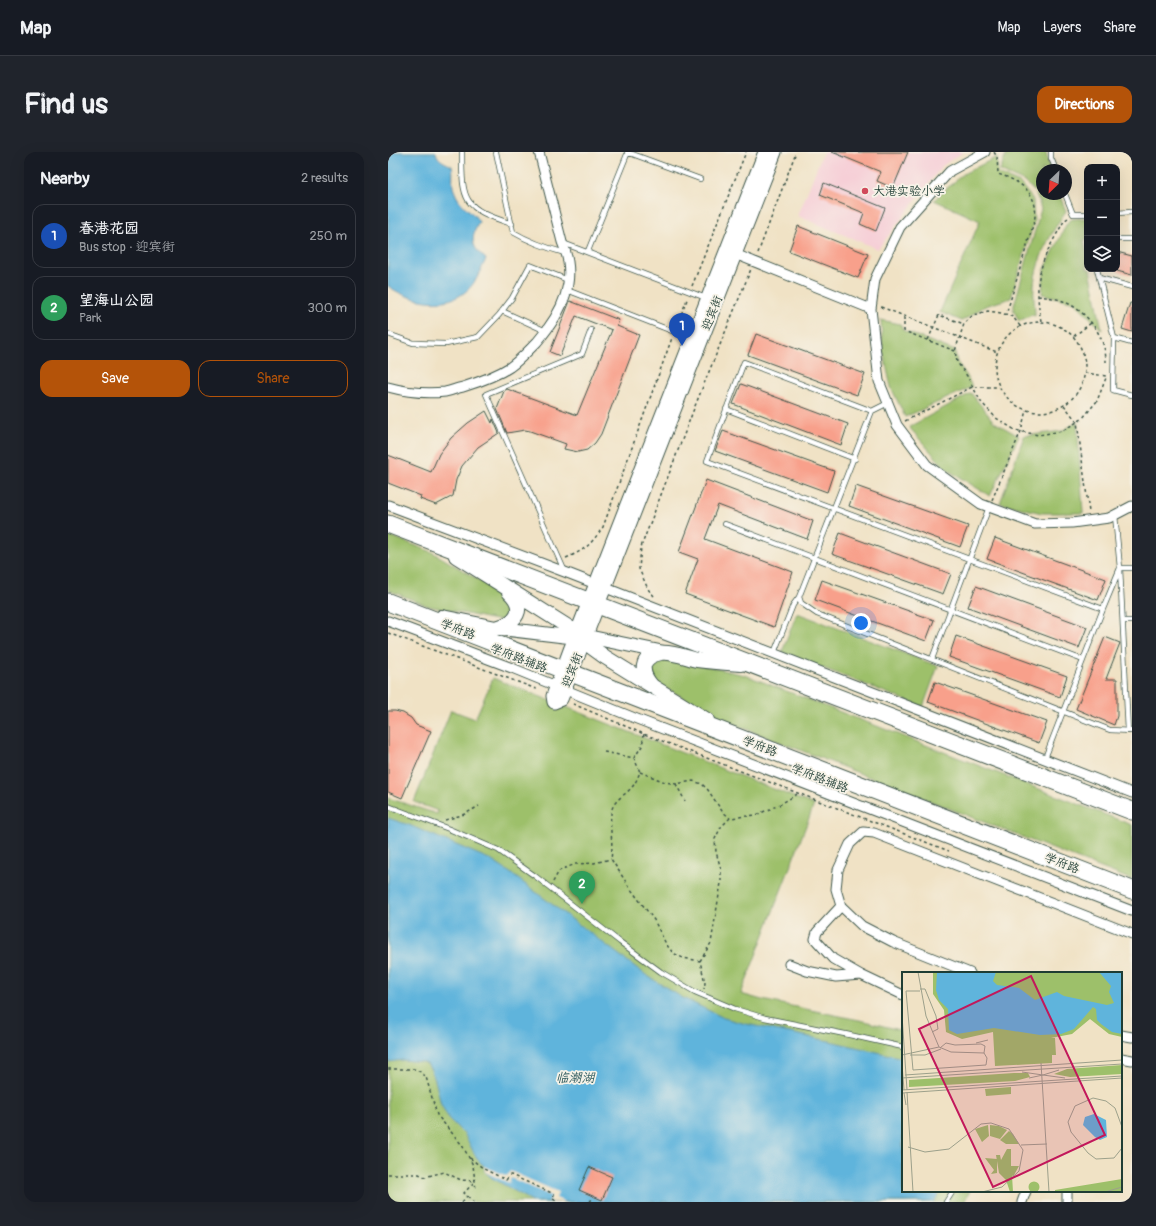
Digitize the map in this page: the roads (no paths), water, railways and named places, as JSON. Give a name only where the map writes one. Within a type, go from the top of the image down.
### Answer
[{"type":"highway","points":[[388,524],[1132,811]]},
{"type":"highway","name":"学府路","points":[[388,602],[1132,890]]},
{"type":"main road","name":"迎宾街","points":[[600,586],[731,252],[765,152]]},
{"type":"main road","name":"迎宾街","points":[[561,688],[692,339],[708,299],[731,252],[775,152]]},
{"type":"main road","points":[[434,542],[580,637],[605,657],[733,735]]},
{"type":"main road","points":[[496,581],[515,598],[518,606],[518,613],[510,624],[496,628]]},
{"type":"main road","points":[[411,610],[496,628],[580,637],[698,660],[753,665]]},
{"type":"main road","points":[[654,688],[647,680],[644,665],[648,658],[662,652]]},
{"type":"street","points":[[388,387],[406,392],[446,392],[480,382],[510,367],[530,350],[558,313],[567,290],[567,253],[562,242],[539,152]]},
{"type":"street","points":[[985,152],[950,171],[900,227],[875,279],[872,306],[879,381],[897,425],[927,465],[981,504],[1035,524],[1072,523],[1109,518],[1132,506]]},
{"type":"street","points":[[731,252],[872,306]]},
{"type":"street","points":[[388,505],[565,572],[1132,793]]},
{"type":"street","name":"学府路辅路","points":[[388,621],[1132,911]]},
{"type":"street","points":[[968,972],[881,936],[862,926],[841,906],[836,889],[838,870],[850,844],[863,832],[874,833],[1132,934]]},
{"type":"street","points":[[841,906],[817,932],[816,939],[833,959],[861,975],[902,995]]},
{"type":"street","points":[[789,964],[807,971],[836,977],[861,975]]},
{"type":"street","points":[[1122,1035],[1132,1036]]},
{"type":"street","points":[[1122,1058],[1132,1060]]},
{"type":"street","points":[[1022,1202],[1026,1192]]},
{"type":"lane","points":[[462,152],[463,190],[467,199],[478,211],[512,224]]},
{"type":"lane","points":[[496,152],[513,232],[544,247],[567,253]]},
{"type":"lane","points":[[588,252],[628,152],[700,179]]},
{"type":"lane","points":[[1051,152],[1051,158],[1054,164]]},
{"type":"lane","points":[[1067,200],[1073,214],[1084,214]]},
{"type":"lane","points":[[1120,213],[1132,212]]},
{"type":"lane","points":[[1120,239],[1132,239]]},
{"type":"lane","points":[[562,242],[708,299]]},
{"type":"lane","points":[[388,334],[414,343],[446,344],[478,336],[502,311],[512,298],[530,265],[568,280]]},
{"type":"lane","points":[[1097,272],[1114,338],[1113,390],[1132,395]]},
{"type":"lane","points":[[1099,278],[1132,287]]},
{"type":"lane","points":[[567,290],[692,339]]},
{"type":"lane","points":[[502,311],[546,330]]},
{"type":"lane","points":[[565,572],[486,394],[582,354],[591,330]]},
{"type":"lane","points":[[1114,338],[1132,343]]},
{"type":"lane","points":[[872,411],[744,362],[707,461],[1102,609]]},
{"type":"lane","points":[[774,653],[792,605],[799,597],[872,411],[888,403]]},
{"type":"lane","points":[[726,409],[854,458]]},
{"type":"lane","points":[[932,659],[989,507]]},
{"type":"lane","points":[[799,597],[801,603],[817,614],[1110,730],[1130,731],[1125,673],[1120,568],[1115,515]]},
{"type":"lane","points":[[725,524],[1083,660]]},
{"type":"lane","points":[[1120,568],[1132,568]]},
{"type":"lane","points":[[1045,758],[1102,609],[1120,568]]},
{"type":"lane","points":[[1123,621],[1132,621]]},
{"type":"lane","points":[[1125,673],[1132,672]]},
{"type":"lane","points":[[388,806],[440,825],[498,850],[661,972],[703,995],[734,1009],[764,1018],[902,1047]]},
{"type":"lane","points":[[946,1202],[952,1192]]},
{"type":"water","points":[[388,152],[436,152],[440,159],[452,166],[453,184],[456,196],[479,222],[473,238],[477,250],[486,259],[479,275],[465,293],[444,301],[432,302],[409,297],[388,286]]},
{"type":"water","name":"临潮湖","points":[[388,818],[409,825],[489,859],[509,872],[646,975],[683,998],[724,1018],[902,1058],[902,1192],[940,1192],[934,1202],[534,1202],[492,1178],[485,1172],[484,1166],[477,1159],[465,1135],[448,1118],[441,1104],[435,1080],[427,1064],[403,1060],[388,1062]]},
{"type":"place","name":"大港实验小学","points":[[865,191]]},
{"type":"place","name":"春港花园","points":[[682,346]]},
{"type":"place","name":"望海山公园","points":[[582,904]]}]
